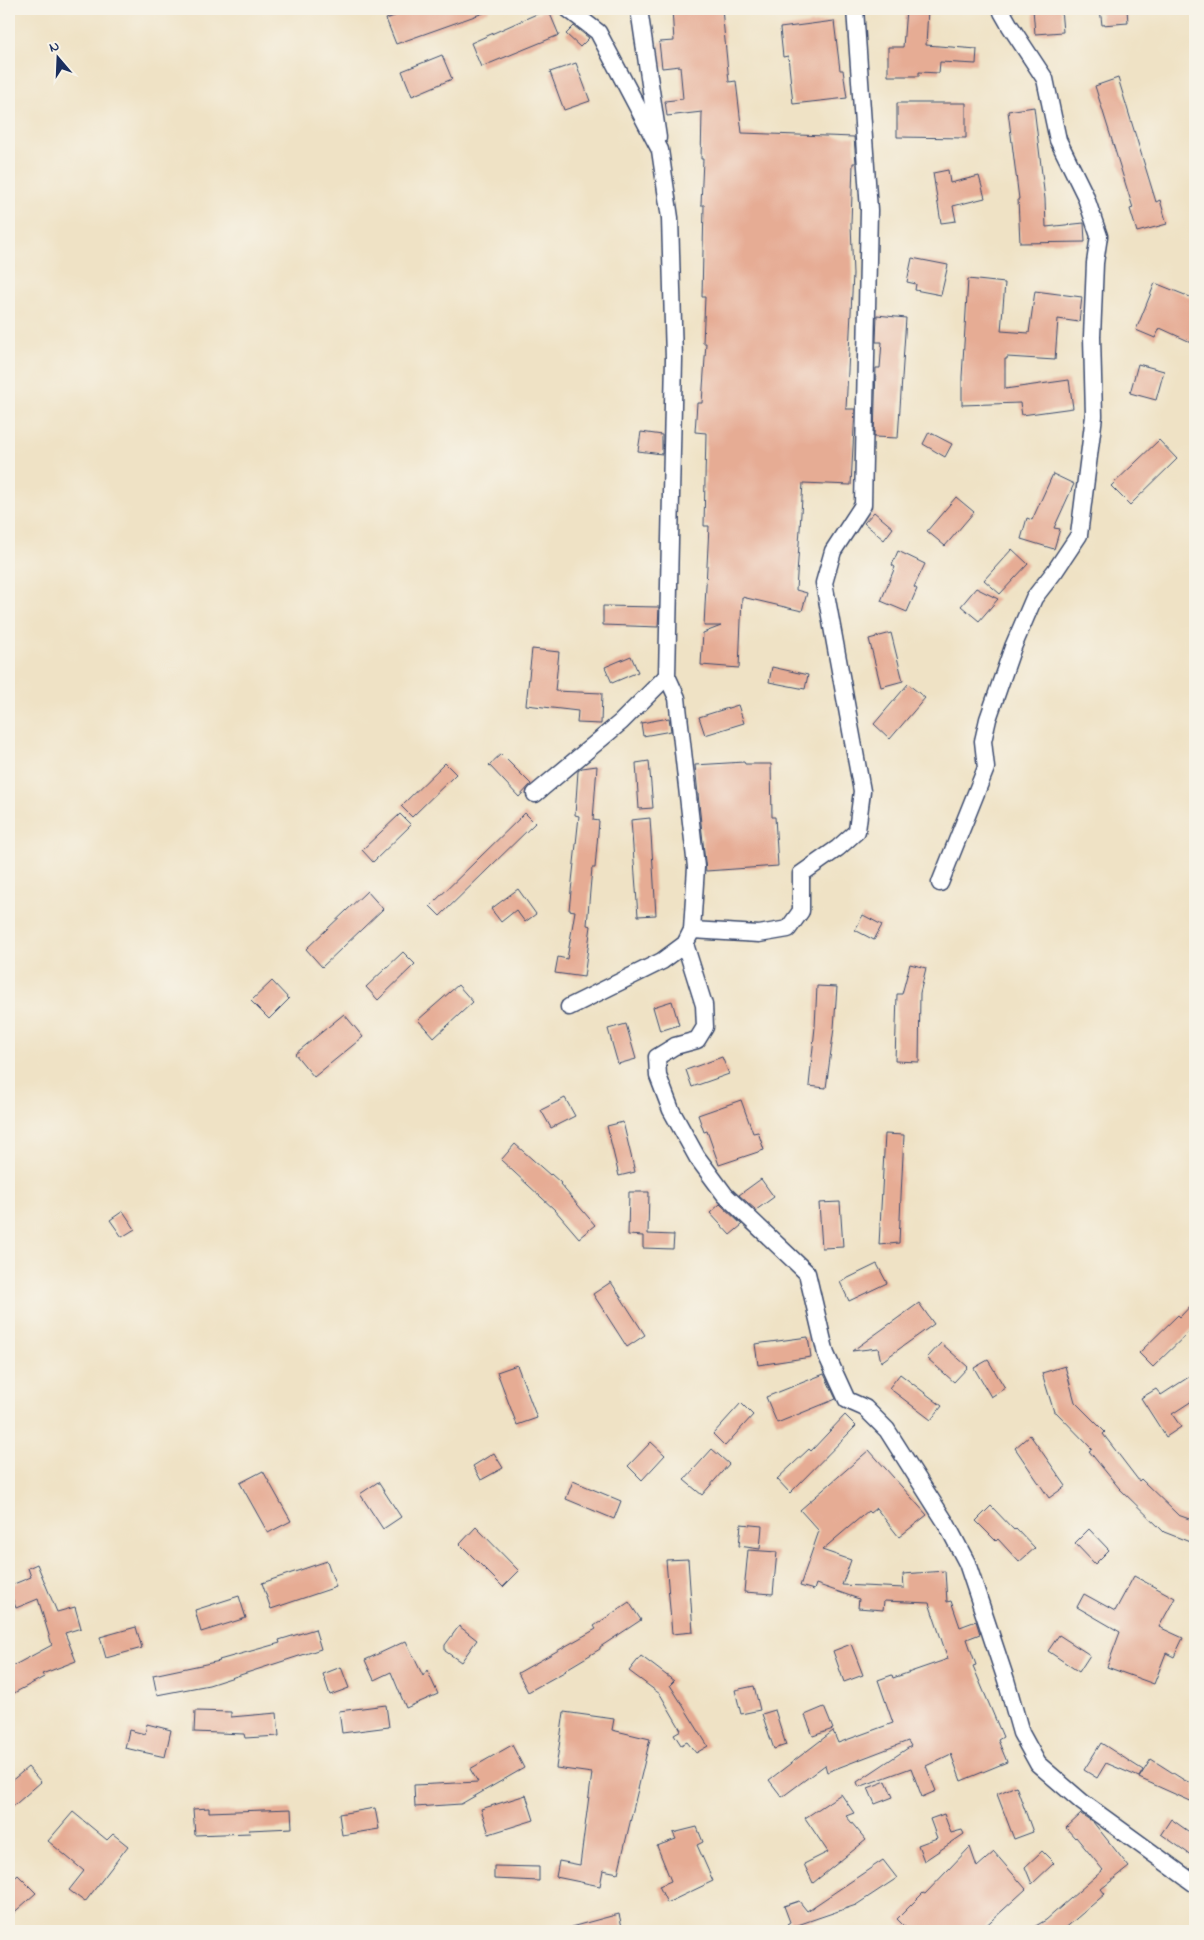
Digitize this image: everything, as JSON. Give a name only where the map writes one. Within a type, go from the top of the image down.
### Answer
[{"type":"street","points":[[568,9],[598,32],[660,150]]},
{"type":"street","points":[[639,9],[670,218],[674,359],[666,676],[677,698],[696,867],[689,937],[704,1005],[706,1027],[697,1040],[675,1046],[657,1056],[658,1076],[671,1110],[697,1157],[725,1195],[806,1273],[826,1354],[848,1400],[865,1408],[887,1430],[946,1523],[967,1563],[1006,1680],[1021,1733],[1038,1764],[1082,1802],[1195,1884]]},
{"type":"street","points":[[570,1006],[662,961],[689,937],[759,934],[788,929],[801,911],[801,874],[838,848],[857,831],[862,791],[824,583],[833,551],[863,505],[869,210],[855,9]]},
{"type":"street","points":[[940,883],[986,768],[983,741],[988,719],[1017,638],[1034,598],[1079,535],[1094,416],[1092,337],[1095,263],[1099,236],[1085,195],[1058,140],[1045,79],[1010,26],[1002,9]]},
{"type":"street","points":[[535,794],[621,722],[666,676]]},
{"type":"building","points":[[414,9],[488,9],[489,11],[396,44],[386,19]]},
{"type":"building","points":[[548,9],[559,35],[481,67],[471,43]]},
{"type":"building","points":[[672,9],[722,9],[729,82],[736,81],[742,133],[854,137],[856,163],[853,163],[851,224],[853,274],[846,409],[855,409],[851,485],[803,483],[796,590],[807,593],[802,611],[742,597],[739,668],[701,665],[703,633],[721,626],[704,626],[709,526],[704,526],[706,433],[695,432],[697,403],[702,403],[706,343],[703,343],[705,297],[702,297],[704,205],[701,205],[703,159],[701,159],[702,112],[667,116],[665,101],[683,99],[680,66],[662,68],[659,42],[674,41]]},
{"type":"building","points":[[906,9],[928,9],[926,45],[977,49],[976,64],[940,62],[939,73],[919,72],[919,76],[888,76],[888,47],[903,47]]},
{"type":"building","points":[[1033,9],[1061,9],[1063,32],[1035,34]]},
{"type":"building","points":[[1100,9],[1127,9],[1128,23],[1102,25]]},
{"type":"building","points":[[834,21],[840,70],[843,70],[847,98],[793,104],[788,56],[783,57],[780,28]]},
{"type":"building","points":[[574,26],[589,38],[580,47],[566,34]]},
{"type":"building","points":[[442,55],[452,79],[412,96],[402,71]]},
{"type":"building","points":[[576,63],[590,101],[564,110],[550,72]]},
{"type":"building","points":[[1118,78],[1156,202],[1160,200],[1167,224],[1137,232],[1130,209],[1133,208],[1095,86]]},
{"type":"building","points":[[897,103],[966,103],[966,138],[897,137]]},
{"type":"building","points":[[1034,107],[1045,199],[1046,227],[1084,223],[1085,242],[1020,243],[1019,199],[1008,111]]},
{"type":"building","points":[[948,170],[950,183],[979,176],[985,198],[953,206],[956,221],[941,223],[933,173]]},
{"type":"building","points":[[912,258],[948,265],[941,295],[915,290],[916,284],[907,282]]},
{"type":"building","points":[[968,279],[1005,283],[1001,331],[1029,333],[1035,291],[1082,297],[1079,322],[1058,319],[1055,360],[1007,357],[1005,359],[1005,389],[1069,380],[1073,408],[1022,415],[1020,403],[962,405]]},
{"type":"building","points":[[1155,283],[1195,299],[1195,344],[1160,328],[1155,338],[1136,330]]},
{"type":"building","points":[[877,315],[906,318],[898,438],[874,437],[876,368],[880,368],[882,342],[876,342]]},
{"type":"building","points":[[1138,364],[1164,371],[1156,400],[1130,393]]},
{"type":"building","points":[[641,432],[662,435],[662,454],[638,451]]},
{"type":"building","points":[[929,432],[952,444],[945,457],[923,444]]},
{"type":"building","points":[[1159,440],[1177,459],[1130,505],[1111,486]]},
{"type":"building","points":[[1053,474],[1074,484],[1054,528],[1060,529],[1054,549],[1021,539],[1027,518],[1032,520]]},
{"type":"building","points":[[956,497],[974,512],[945,546],[927,531]]},
{"type":"building","points":[[874,512],[893,528],[884,540],[864,523]]},
{"type":"building","points":[[1012,549],[1028,564],[1000,594],[984,580]]},
{"type":"building","points":[[898,551],[925,564],[914,587],[917,589],[907,612],[881,601],[895,567],[892,565]]},
{"type":"building","points":[[976,588],[998,599],[979,621],[961,606]]},
{"type":"building","points":[[603,606],[659,607],[658,627],[603,625]]},
{"type":"building","points":[[891,633],[903,681],[881,687],[869,639]]},
{"type":"building","points":[[532,649],[559,652],[555,691],[602,693],[601,724],[577,723],[578,711],[526,705]]},
{"type":"building","points":[[631,656],[638,672],[612,683],[605,667]]},
{"type":"building","points":[[772,667],[808,675],[805,689],[769,682]]},
{"type":"building","points":[[908,684],[925,698],[890,739],[874,724]]},
{"type":"building","points":[[738,705],[744,723],[705,735],[699,717]]},
{"type":"building","points":[[669,718],[671,731],[643,736],[641,723]]},
{"type":"building","points":[[501,754],[531,784],[519,797],[489,765]]},
{"type":"building","points":[[649,761],[653,808],[639,809],[636,763]]},
{"type":"building","points":[[744,762],[745,764],[771,764],[772,817],[775,817],[778,866],[706,871],[695,765]]},
{"type":"building","points":[[445,763],[456,774],[412,817],[401,806]]},
{"type":"building","points":[[597,766],[593,820],[599,821],[595,868],[592,868],[587,925],[591,926],[584,977],[555,973],[558,957],[567,959],[575,911],[569,910],[579,816],[575,815],[578,771],[582,768]]},
{"type":"building","points":[[525,813],[535,823],[440,916],[430,906]]},
{"type":"building","points":[[400,814],[411,825],[373,862],[362,850]]},
{"type":"building","points":[[650,818],[656,915],[638,916],[631,820]]},
{"type":"building","points":[[518,889],[536,914],[525,922],[516,910],[501,922],[491,909]]},
{"type":"building","points":[[367,891],[383,909],[322,967],[306,949]]},
{"type":"building","points":[[863,915],[882,925],[874,940],[855,930]]},
{"type":"building","points":[[403,952],[415,964],[378,1000],[366,987]]},
{"type":"building","points":[[910,964],[926,968],[920,993],[919,1062],[895,1061],[897,994],[902,994]]},
{"type":"building","points":[[272,981],[289,999],[269,1019],[251,1001]]},
{"type":"building","points":[[458,985],[473,1002],[434,1038],[418,1020]]},
{"type":"building","points":[[817,986],[837,987],[826,1088],[809,1086]]},
{"type":"building","points":[[672,1001],[679,1025],[660,1031],[653,1007]]},
{"type":"building","points":[[344,1014],[363,1037],[314,1077],[295,1054]]},
{"type":"building","points":[[626,1024],[636,1059],[618,1064],[608,1029]]},
{"type":"building","points":[[722,1057],[729,1074],[692,1087],[686,1070]]},
{"type":"building","points":[[565,1098],[575,1116],[551,1128],[541,1110]]},
{"type":"building","points":[[741,1100],[753,1133],[758,1132],[764,1150],[719,1165],[707,1131],[704,1132],[698,1115]]},
{"type":"building","points":[[623,1122],[635,1172],[619,1176],[607,1126]]},
{"type":"building","points":[[885,1134],[904,1135],[899,1243],[879,1245]]},
{"type":"building","points":[[515,1144],[561,1183],[595,1225],[579,1238],[555,1210],[501,1160]]},
{"type":"building","points":[[761,1179],[774,1197],[756,1210],[739,1195]]},
{"type":"building","points":[[629,1192],[649,1192],[648,1234],[674,1235],[673,1249],[643,1248],[643,1236],[628,1235]]},
{"type":"building","points":[[840,1202],[843,1247],[822,1248],[819,1203]]},
{"type":"building","points":[[720,1204],[742,1225],[730,1235],[710,1213]]},
{"type":"building","points":[[123,1211],[135,1229],[122,1237],[110,1220]]},
{"type":"building","points":[[877,1264],[887,1283],[849,1301],[840,1282]]},
{"type":"building","points":[[611,1282],[645,1335],[627,1347],[593,1294]]},
{"type":"building","points":[[1195,1301],[1195,1326],[1153,1367],[1139,1353],[1178,1315],[1180,1317]]},
{"type":"building","points":[[919,1303],[934,1324],[881,1362],[878,1348],[852,1351]]},
{"type":"building","points":[[808,1337],[811,1357],[758,1365],[755,1344]]},
{"type":"building","points":[[941,1343],[968,1367],[954,1382],[927,1358]]},
{"type":"building","points":[[988,1360],[1005,1388],[991,1397],[974,1368]]},
{"type":"building","points":[[517,1365],[537,1418],[517,1425],[497,1372]]},
{"type":"building","points":[[1065,1366],[1075,1402],[1105,1432],[1103,1434],[1139,1481],[1141,1479],[1178,1515],[1195,1521],[1195,1544],[1164,1532],[1119,1488],[1089,1451],[1092,1449],[1054,1412],[1042,1373]]},
{"type":"building","points":[[1195,1373],[1195,1399],[1172,1414],[1181,1427],[1166,1437],[1141,1398],[1156,1389],[1161,1395]]},
{"type":"building","points":[[824,1374],[836,1399],[777,1423],[766,1397]]},
{"type":"building","points":[[900,1374],[942,1406],[931,1420],[889,1388]]},
{"type":"building","points":[[741,1403],[753,1415],[725,1446],[713,1434]]},
{"type":"building","points":[[845,1415],[856,1426],[790,1493],[777,1479],[809,1449],[811,1451]]},
{"type":"building","points":[[1030,1435],[1066,1486],[1049,1498],[1015,1448]]},
{"type":"building","points":[[651,1442],[665,1455],[642,1480],[628,1466]]},
{"type":"building","points":[[712,1449],[729,1464],[702,1495],[684,1480]]},
{"type":"building","points":[[869,1450],[927,1515],[899,1537],[876,1508],[870,1513],[868,1511],[822,1550],[851,1560],[842,1585],[904,1588],[903,1574],[945,1571],[947,1602],[951,1601],[960,1627],[976,1621],[980,1634],[967,1639],[976,1665],[973,1666],[1003,1737],[998,1740],[1007,1762],[961,1781],[951,1754],[926,1766],[936,1791],[922,1797],[911,1768],[859,1787],[857,1782],[911,1746],[908,1741],[827,1772],[825,1765],[782,1797],[769,1780],[833,1731],[838,1743],[893,1723],[878,1680],[892,1675],[893,1678],[948,1659],[929,1603],[884,1601],[883,1610],[858,1608],[859,1599],[816,1584],[814,1590],[800,1586],[819,1531],[800,1510]]},
{"type":"building","points":[[494,1453],[503,1468],[481,1480],[473,1466]]},
{"type":"building","points":[[263,1471],[291,1521],[268,1533],[240,1483]]},
{"type":"building","points":[[573,1481],[621,1501],[614,1519],[566,1499]]},
{"type":"building","points":[[378,1482],[401,1517],[383,1529],[360,1494]]},
{"type":"building","points":[[991,1506],[1035,1548],[1019,1562],[998,1539],[996,1541],[976,1521]]},
{"type":"building","points":[[741,1524],[762,1526],[760,1549],[739,1546]]},
{"type":"building","points":[[476,1527],[519,1571],[503,1587],[460,1544]]},
{"type":"building","points":[[1089,1529],[1109,1550],[1095,1564],[1075,1543]]},
{"type":"building","points":[[748,1550],[777,1552],[773,1594],[744,1592]]},
{"type":"building","points":[[688,1559],[693,1632],[672,1634],[666,1560]]},
{"type":"building","points":[[327,1561],[336,1587],[271,1609],[262,1583]]},
{"type":"building","points":[[37,1564],[57,1612],[75,1607],[81,1628],[65,1633],[76,1661],[42,1674],[44,1677],[14,1693],[9,1684],[9,1668],[52,1645],[38,1599],[16,1608],[9,1590],[9,1586],[31,1577],[28,1568]]},
{"type":"building","points":[[1134,1576],[1175,1598],[1159,1627],[1183,1638],[1174,1657],[1166,1653],[1154,1684],[1107,1667],[1120,1632],[1077,1607],[1084,1594],[1115,1611]]},
{"type":"building","points":[[239,1596],[246,1618],[201,1632],[195,1610]]},
{"type":"building","points":[[629,1602],[641,1620],[566,1671],[528,1692],[518,1673],[596,1629],[594,1626]]},
{"type":"building","points":[[459,1626],[477,1640],[461,1662],[445,1651],[445,1645]]},
{"type":"building","points":[[136,1627],[142,1648],[106,1658],[100,1637]]},
{"type":"building","points":[[315,1629],[321,1649],[209,1685],[157,1695],[153,1675],[220,1661],[280,1643],[279,1640]]},
{"type":"building","points":[[1059,1635],[1090,1655],[1079,1672],[1048,1651]]},
{"type":"building","points":[[406,1641],[423,1676],[427,1670],[438,1694],[406,1708],[391,1672],[374,1680],[365,1660]]},
{"type":"building","points":[[851,1644],[863,1675],[844,1682],[833,1651]]},
{"type":"building","points":[[641,1656],[674,1681],[670,1685],[708,1746],[696,1753],[687,1742],[681,1745],[674,1734],[681,1730],[660,1694],[629,1671]]},
{"type":"building","points":[[341,1667],[349,1688],[330,1695],[323,1674]]},
{"type":"building","points":[[754,1686],[760,1710],[741,1714],[735,1690]]},
{"type":"building","points":[[386,1705],[389,1727],[342,1733],[339,1711]]},
{"type":"building","points":[[824,1707],[833,1729],[813,1736],[805,1715]]},
{"type":"building","points":[[775,1710],[786,1745],[774,1749],[762,1714]]},
{"type":"building","points":[[195,1711],[231,1712],[231,1717],[277,1713],[279,1736],[245,1738],[244,1734],[194,1732]]},
{"type":"building","points":[[564,1712],[614,1719],[612,1730],[650,1739],[618,1873],[603,1870],[600,1886],[556,1877],[559,1861],[580,1865],[592,1773],[556,1768]]},
{"type":"building","points":[[147,1724],[171,1730],[165,1757],[125,1748],[129,1730],[145,1734]]},
{"type":"building","points":[[1101,1743],[1143,1770],[1139,1777],[1106,1763],[1097,1778],[1084,1770]]},
{"type":"building","points":[[512,1745],[524,1768],[461,1804],[415,1807],[414,1785],[478,1782],[470,1769]]},
{"type":"building","points":[[1151,1759],[1195,1785],[1195,1803],[1139,1778]]},
{"type":"building","points":[[28,1767],[41,1782],[9,1810],[9,1783]]},
{"type":"building","points":[[886,1781],[893,1797],[875,1804],[868,1788]]},
{"type":"building","points":[[1016,1786],[1033,1832],[1014,1839],[997,1794]]},
{"type":"building","points":[[841,1794],[854,1813],[846,1816],[866,1840],[813,1883],[804,1864],[828,1852],[805,1818]]},
{"type":"building","points":[[526,1795],[534,1820],[489,1834],[481,1809]]},
{"type":"building","points":[[209,1808],[209,1812],[291,1809],[292,1828],[249,1830],[250,1833],[195,1835],[193,1809]]},
{"type":"building","points":[[375,1808],[379,1829],[342,1835],[339,1814]]},
{"type":"building","points":[[73,1812],[107,1840],[113,1834],[128,1846],[85,1902],[69,1890],[84,1871],[48,1841]]},
{"type":"building","points":[[944,1814],[951,1833],[962,1830],[964,1834],[924,1861],[918,1845],[937,1838],[930,1819]]},
{"type":"building","points":[[1081,1814],[1093,1822],[1129,1867],[1101,1889],[1105,1894],[1062,1931],[1027,1931],[1046,1920],[1103,1870],[1076,1837],[1066,1828]]},
{"type":"building","points":[[1171,1819],[1195,1836],[1195,1858],[1161,1834]]},
{"type":"building","points":[[697,1827],[703,1842],[697,1845],[713,1881],[667,1903],[659,1886],[671,1881],[657,1846],[676,1839],[673,1833]]},
{"type":"building","points":[[970,1847],[977,1867],[994,1852],[1026,1889],[980,1931],[909,1931],[897,1919],[923,1893],[925,1894]]},
{"type":"building","points":[[1042,1851],[1054,1863],[1032,1884],[1025,1867]]},
{"type":"building","points":[[883,1860],[897,1878],[856,1905],[789,1928],[787,1924],[790,1922],[784,1906],[799,1901],[807,1911]]},
{"type":"building","points":[[494,1866],[539,1867],[539,1881],[494,1879]]},
{"type":"building","points":[[18,1875],[36,1893],[9,1917],[9,1883]]},
{"type":"building","points":[[619,1914],[623,1931],[572,1931],[571,1927]]}]
